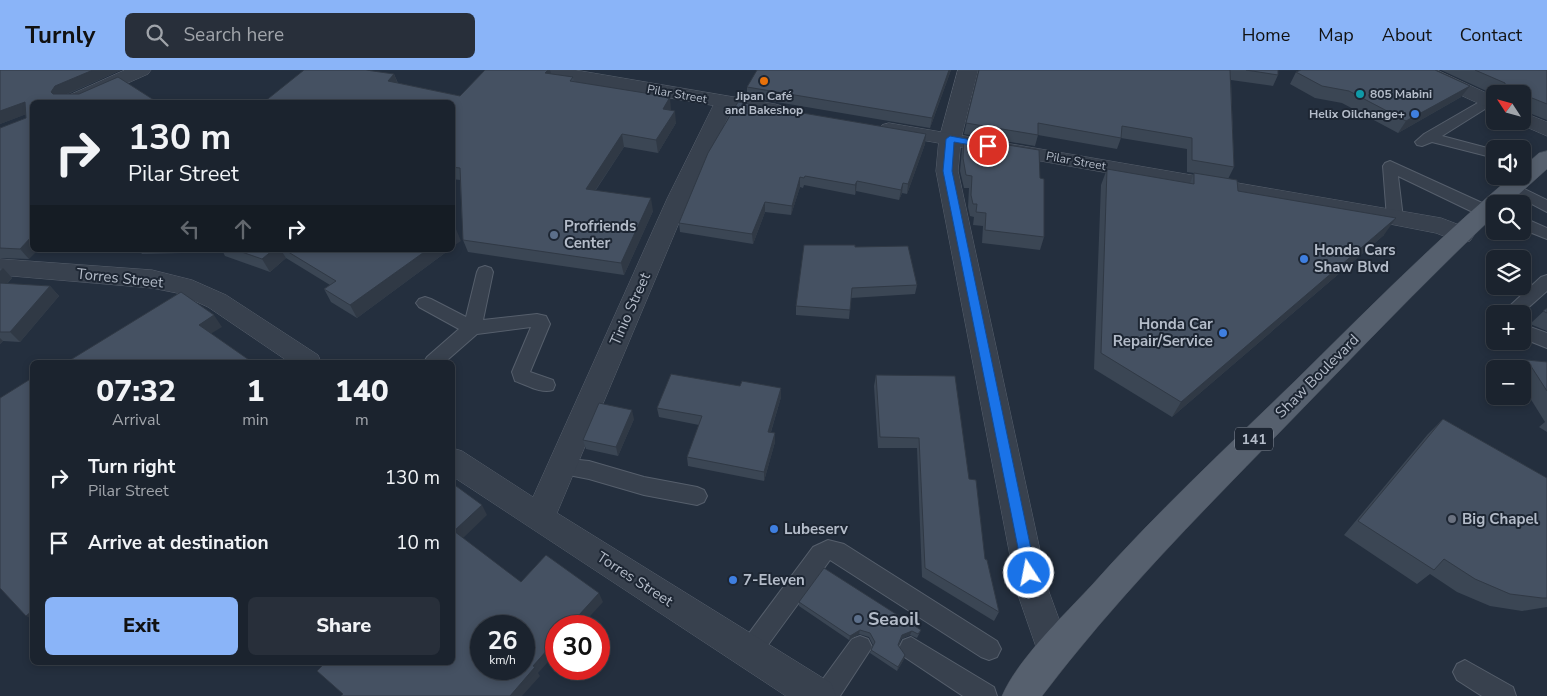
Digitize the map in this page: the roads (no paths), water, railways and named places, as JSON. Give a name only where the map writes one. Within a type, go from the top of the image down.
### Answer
[{"type":"main road","name":"Shaw Boulevard","points":[[1505,195],[1536,162]]},
{"type":"main road","name":"Shaw Boulevard","points":[[1020,696],[1054,652],[1145,548],[1429,264],[1486,213]]},
{"type":"street","points":[[74,100],[141,70]]},
{"type":"street","name":"Pilar Street","points":[[541,70],[791,113]]},
{"type":"street","points":[[968,70],[950,139],[947,171],[1033,592],[1054,652]]},
{"type":"street","points":[[1422,70],[1486,100]]},
{"type":"street","name":"Tinio Street","points":[[539,518],[560,466],[678,199],[725,102]]},
{"type":"street","points":[[1531,122],[1547,130]]},
{"type":"street","name":"Pilar Street","points":[[868,125],[1441,226],[1462,235]]},
{"type":"street","name":"Torres Street","points":[[0,267],[152,279],[183,286],[217,301],[305,360]]},
{"type":"street","name":"Torres Street","points":[[455,462],[539,518],[818,696]]},
{"type":"lane","points":[[1486,106],[1426,140],[1486,152]]},
{"type":"lane","points":[[1390,166],[1403,157]]},
{"type":"lane","points":[[1390,166],[1395,218]]},
{"type":"lane","points":[[1390,166],[1486,206]]},
{"type":"lane","points":[[1512,188],[1547,207]]},
{"type":"lane","points":[[1531,226],[1547,234]]},
{"type":"lane","points":[[472,328],[485,272]]},
{"type":"lane","points":[[1520,305],[1547,280]]},
{"type":"lane","points":[[425,304],[472,328]]},
{"type":"lane","points":[[435,360],[472,328],[537,320],[541,324],[521,372],[522,376],[546,385]]},
{"type":"lane","points":[[1531,334],[1547,341]]},
{"type":"lane","points":[[560,466],[589,470],[644,486],[697,496]]},
{"type":"lane","points":[[749,652],[821,554],[828,550],[836,550],[989,649]]},
{"type":"lane","points":[[826,696],[860,647]]},
{"type":"lane","points":[[911,648],[985,696]]},
{"type":"lane","points":[[1465,672],[1504,696]]},
{"type":"place","name":"Jipan Café and Bakeshop","points":[[764,81]]},
{"type":"place","name":"805 Mabini","points":[[1360,94]]},
{"type":"place","name":"Helix Oilchange+","points":[[1415,114]]},
{"type":"place","name":"Profriends Center","points":[[554,235]]},
{"type":"place","name":"Honda Cars Shaw Blvd","points":[[1304,259]]},
{"type":"place","name":"Honda Car Repair/Service","points":[[1223,333]]},
{"type":"place","name":"Big Chapel","points":[[1452,519]]},
{"type":"place","name":"Lubeserv","points":[[774,529]]},
{"type":"place","name":"7-Eleven","points":[[733,580]]},
{"type":"place","name":"Seaoil","points":[[858,619]]}]
